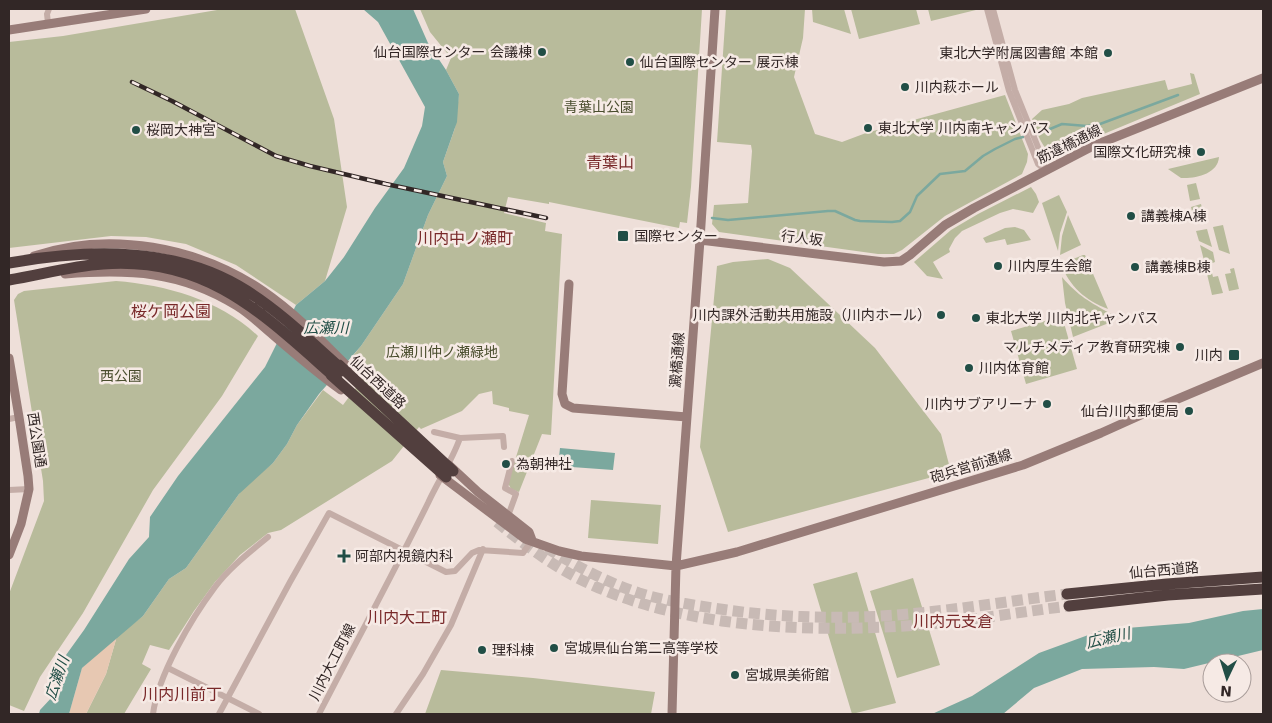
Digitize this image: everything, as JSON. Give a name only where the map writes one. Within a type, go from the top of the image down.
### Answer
[{"type":"highway","points":[[12,263],[90,254],[124,254],[176,261],[215,274],[247,291],[277,321]]},
{"type":"highway","points":[[9,280],[104,264],[127,263],[157,266],[210,282],[277,321]]},
{"type":"highway","name":"仙台西道路","points":[[277,321],[340,375],[449,474]]},
{"type":"highway","name":"仙台西道路","points":[[277,321],[340,375]]},
{"type":"highway","name":"仙台西道路","points":[[1263,577],[1167,584],[1068,600],[1263,589]]},
{"type":"street","points":[[48,23],[49,9]]},
{"type":"street","points":[[9,30],[127,10],[146,9]]},
{"type":"street","name":"澱橋通線","points":[[672,714],[676,566],[715,9]]},
{"type":"street","points":[[987,9],[1009,91],[1038,164],[1045,170]]},
{"type":"street","points":[[993,9],[1015,90],[1044,162],[1045,170]]},
{"type":"street","name":"筋違橋通線","points":[[901,261],[910,256],[945,225],[1045,170],[1093,146],[1263,78]]},
{"type":"street","name":"行人坂","points":[[700,240],[884,262],[901,261]]},
{"type":"street","points":[[569,284],[562,394],[565,404],[573,408],[687,417]]},
{"type":"street","points":[[277,321],[323,342],[475,496]]},
{"type":"street","points":[[219,714],[329,513],[446,572],[455,571],[472,553],[483,549],[523,553],[532,540],[528,532],[508,516],[444,478],[355,400],[316,372],[277,321]]},
{"type":"street","name":"西公園通","points":[[9,358],[28,476],[25,510],[9,555]]},
{"type":"street","name":"砲兵営前通線","points":[[475,496],[525,539],[581,556],[676,566],[737,552],[1023,465],[1263,363]]},
{"type":"street","points":[[9,419],[20,417]]},
{"type":"street","points":[[434,432],[460,438],[503,436],[504,447]]},
{"type":"street","name":"川内大工町線","points":[[319,714],[404,552],[435,487],[454,456],[460,438]]},
{"type":"street","points":[[508,516],[516,494],[505,488],[512,461]]},
{"type":"street","points":[[9,490],[28,489]]},
{"type":"street","points":[[153,714],[176,648],[216,586],[245,556],[268,537]]},
{"type":"street","points":[[396,714],[423,674],[451,625],[483,549]]},
{"type":"street","points":[[168,668],[259,714]]},
{"type":"green space","points":[[223,9],[295,9],[334,119],[347,207],[325,281],[296,305],[236,265],[186,244],[146,237],[111,236],[9,248],[9,42],[63,36]]},
{"type":"green space","points":[[420,9],[702,9],[687,223],[680,222],[679,228],[549,202],[549,204],[508,197],[504,213],[546,223],[545,231],[562,234],[551,435],[542,434],[519,492],[511,489],[508,483],[529,415],[509,411],[509,408],[493,404],[492,391],[479,394],[462,411],[421,429],[419,427],[392,461],[281,530],[268,533],[240,555],[215,582],[169,650],[150,645],[142,664],[151,669],[124,714],[86,714],[106,674],[117,636],[143,616],[169,579],[186,568],[244,487],[273,463],[287,444],[297,425],[323,390],[343,405],[367,373],[351,358],[403,284],[428,215],[447,176],[443,162],[455,128],[459,94],[446,70],[451,58],[430,32]]},
{"type":"green space","name":"東北大学 川内南キャンパス","points":[[726,9],[805,9],[803,38],[794,77],[815,134],[842,142],[866,133],[1005,95],[1028,154],[1022,174],[945,216],[902,250],[894,254],[878,254],[719,232],[712,224],[714,205],[748,203],[752,151],[751,145],[717,142]]},
{"type":"green space","points":[[812,9],[844,9],[851,34],[813,22]]},
{"type":"green space","points":[[851,9],[916,9],[920,24],[859,39]]},
{"type":"green space","points":[[928,9],[980,9],[931,21]]},
{"type":"green space","points":[[1190,73],[1194,74],[1200,94],[1055,156],[1043,145],[1032,119],[1042,110],[1069,104],[1082,98],[1165,80],[1168,90],[1192,84]]},
{"type":"green space","points":[[1219,157],[1215,168],[1193,178],[1181,178],[1168,169]]},
{"type":"green space","points":[[1196,183],[1200,199],[1190,201],[1187,185]]},
{"type":"green space","points":[[1031,187],[1039,202],[1033,213],[1013,209],[1000,213],[962,231],[955,238],[949,249],[950,252],[933,262],[943,279],[927,276],[914,262],[951,230]]},
{"type":"green space","points":[[1059,195],[1067,212],[1060,233],[1058,251],[1042,203]]},
{"type":"green space","points":[[1201,204],[1205,222],[1195,224],[1191,207]]},
{"type":"green space","points":[[1068,215],[1081,245],[1060,255],[1062,236]]},
{"type":"green space","points":[[1223,225],[1230,254],[1219,250],[1213,227]]},
{"type":"green space","points":[[1015,227],[1024,230],[1031,240],[1007,245],[1005,239],[986,243],[983,238],[1005,228]]},
{"type":"green space","points":[[1207,229],[1212,247],[1199,241],[1196,231]]},
{"type":"green space","points":[[1200,245],[1213,252],[1215,262],[1210,264],[1211,267],[1206,268]]},
{"type":"green space","points":[[1085,255],[1108,309],[1079,292],[1061,264]]},
{"type":"green space","points":[[768,259],[790,268],[875,348],[941,434],[951,472],[728,532],[700,447],[717,266],[733,262]]},
{"type":"green space","points":[[1234,268],[1239,289],[1229,291],[1225,274],[1231,273],[1230,269]]},
{"type":"green space","points":[[1212,273],[1213,277],[1218,276],[1223,293],[1212,295],[1207,274]]},
{"type":"green space","points":[[1062,277],[1079,294],[1111,314],[1114,321],[1073,337],[1065,303]]},
{"type":"green space","name":"西公園","points":[[116,281],[154,286],[192,296],[227,313],[243,323],[258,336],[222,396],[153,490],[83,613],[40,677],[24,711],[9,705],[9,594],[44,501],[43,481],[14,300],[18,294],[24,291]]},
{"type":"green space","points":[[1062,316],[1077,369],[1026,384],[1011,331]]},
{"type":"green space","points":[[591,500],[661,505],[658,544],[588,538]]},
{"type":"green space","points":[[857,572],[896,703],[852,714],[813,584]]},
{"type":"green space","points":[[913,578],[940,665],[897,678],[870,591]]},
{"type":"green space","points":[[441,670],[655,692],[651,714],[425,714]]},
{"type":"sand","points":[[117,636],[106,674],[86,714],[69,714],[82,668]]},
{"type":"water","name":"広瀬川","points":[[363,9],[413,9],[428,43],[459,94],[457,122],[443,162],[447,176],[428,215],[403,284],[361,346],[319,394],[273,463],[239,494],[186,568],[169,579],[143,616],[82,668],[69,714],[39,714],[40,710],[54,695],[66,655],[129,559],[149,537],[150,517],[178,476],[265,367],[296,305],[325,281],[344,257],[375,208],[404,168],[422,126],[425,107],[378,22]]},
{"type":"water","points":[[560,448],[615,453],[613,470],[558,466]]},
{"type":"water","name":"広瀬川","points":[[1263,609],[1263,650],[1251,653],[1202,653],[1202,665],[1184,669],[1154,667],[1082,669],[1034,688],[1003,714],[932,714],[972,696],[1039,653],[1102,630],[1189,623],[1243,611]]},
{"type":"waterway","points":[[1038,134],[1062,124],[1087,126],[1100,124],[1178,95]]},
{"type":"waterway","points":[[712,218],[728,220],[835,211],[860,221],[900,221],[910,212],[917,196],[940,174],[965,171],[983,156],[1015,139],[1023,137]]},
{"type":"tunnel","points":[[497,522],[552,563],[604,590],[654,607],[722,621],[795,628],[894,627],[975,619],[1069,606]]},
{"type":"tunnel","points":[[547,548],[592,573],[639,593],[679,602],[755,613],[825,617],[886,616],[1067,594]]},
{"type":"railway","points":[[132,82],[276,156],[386,184],[546,218]]},
{"type":"place","name":"仙台国際センター 会議棟","points":[[542,52]]},
{"type":"place","name":"東北大学附属図書館 本館","points":[[1108,53]]},
{"type":"place","name":"仙台国際センター 展示棟","points":[[630,62]]},
{"type":"place","name":"川内萩ホール","points":[[905,87]]},
{"type":"place","name":"東北大学 川内南キャンパス","points":[[868,128]]},
{"type":"place","name":"桜岡大神宮","points":[[136,130]]},
{"type":"place","name":"国際文化研究棟","points":[[1201,152]]},
{"type":"place","name":"講義棟A棟","points":[[1131,216]]},
{"type":"place","name":"国際センター","points":[[623,236]]},
{"type":"place","name":"川内厚生会館","points":[[998,266]]},
{"type":"place","name":"講義棟B棟","points":[[1135,267]]},
{"type":"place","name":"川内課外活動共用施設（川内ホール）","points":[[941,315]]},
{"type":"place","name":"東北大学 川内北キャンパス","points":[[976,318]]},
{"type":"place","name":"マルチメディア教育研究棟","points":[[1180,347]]},
{"type":"place","name":"川内","points":[[1234,355]]},
{"type":"place","name":"川内体育館","points":[[969,368]]},
{"type":"place","name":"川内サブアリーナ","points":[[1047,404]]},
{"type":"place","name":"仙台川内郵便局","points":[[1189,411]]},
{"type":"place","name":"為朝神社","points":[[506,464]]},
{"type":"place","name":"阿部内視鏡内科","points":[[344,556]]},
{"type":"place","name":"宮城県仙台第二高等学校","points":[[554,648]]},
{"type":"place","name":"理科棟","points":[[482,650]]},
{"type":"place","name":"宮城県美術館","points":[[735,675]]},
{"type":"district","name":"青葉山","points":[[610,162]]},
{"type":"district","name":"川内中ノ瀬町","points":[[465,238]]},
{"type":"district","name":"桜ケ岡公園","points":[[171,311]]},
{"type":"district","name":"川内大工町","points":[[407,617]]},
{"type":"district","name":"川内元支倉","points":[[953,621]]},
{"type":"district","name":"川内川前丁","points":[[182,694]]},
{"type":"park label","name":"青葉山公園","points":[[599,107]]},
{"type":"park label","name":"広瀬川仲ノ瀬緑地","points":[[442,352]]}]
